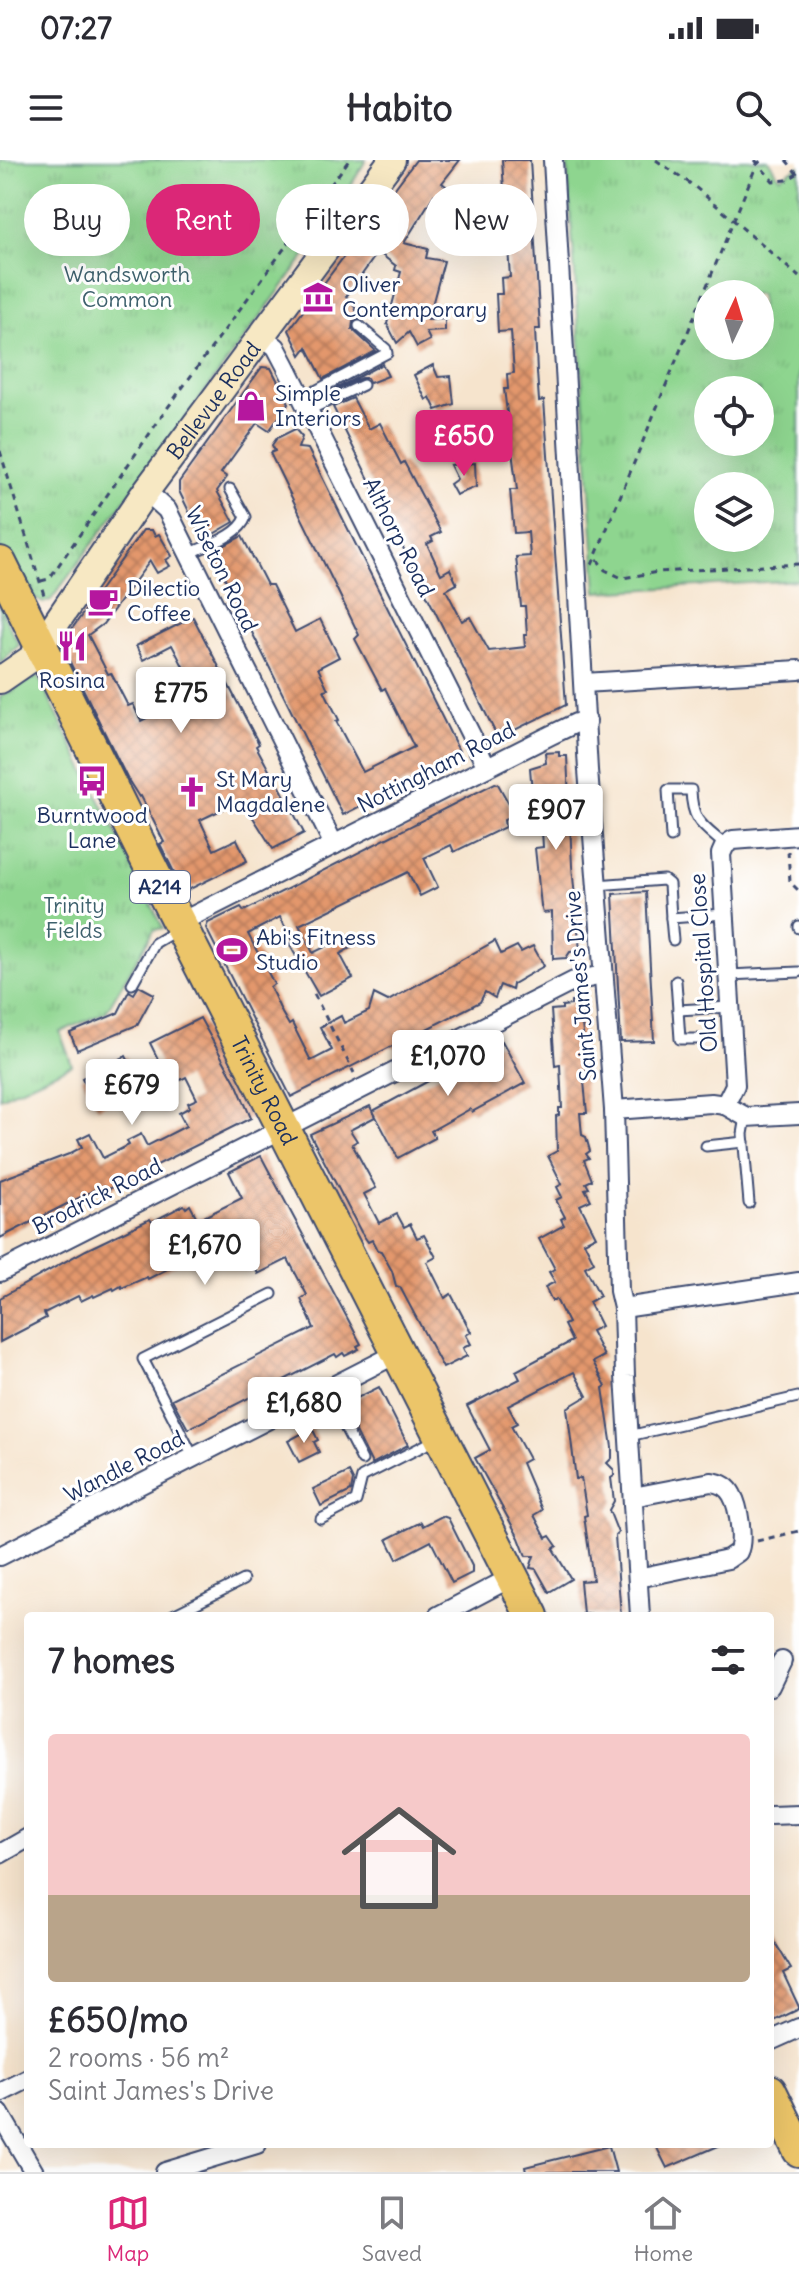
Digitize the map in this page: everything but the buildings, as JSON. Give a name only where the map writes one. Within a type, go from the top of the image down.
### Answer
[{"type":"highway","name":"Trinity Road","points":[[0,563],[180,926],[530,1612]]},
{"type":"highway","points":[[774,2099],[799,2150]]},
{"type":"main road","name":"Bellevue Road","points":[[42,644],[146,491],[392,160]]},
{"type":"main road","points":[[0,680],[30,661],[42,644]]},
{"type":"street","name":"Saint James's Drive","points":[[553,160],[596,885],[614,1110],[619,1291],[623,1308],[640,1612]]},
{"type":"street","name":"Althorp Road","points":[[261,335],[276,347],[487,767]]},
{"type":"street","name":"Wiseton Road","points":[[146,491],[167,510],[334,845]]},
{"type":"street","points":[[584,683],[799,670]]},
{"type":"street","name":"Nottingham Road","points":[[180,926],[487,767],[576,723],[587,721]]},
{"type":"street","name":"Old Hospital Close","points":[[725,1105],[735,1085],[721,854],[725,845],[736,839],[793,835]]},
{"type":"street","name":"Brodrick Road","points":[[0,1272],[574,981],[603,975]]},
{"type":"street","points":[[614,1110],[711,1103],[725,1105],[746,1117],[799,1114]]},
{"type":"street","points":[[623,1308],[799,1282]]},
{"type":"street","name":"Wandle Road","points":[[0,1556],[398,1353]]},
{"type":"street","points":[[633,1497],[718,1483],[733,1496],[741,1543],[738,1552],[728,1559],[638,1578]]},
{"type":"street","points":[[446,1612],[512,1577]]},
{"type":"street","points":[[774,1678],[782,1661]]},
{"type":"street","points":[[774,1815],[799,1814]]},
{"type":"street","points":[[0,1854],[24,1840]]},
{"type":"street","points":[[774,2039],[799,2028]]},
{"type":"street","points":[[0,2093],[24,2081]]},
{"type":"street","points":[[0,2114],[34,2172]]},
{"type":"street","points":[[165,2172],[244,2148]]},
{"type":"lane","points":[[305,404],[387,353],[359,326]]},
{"type":"lane","points":[[305,404],[363,385]]},
{"type":"lane","points":[[189,554],[224,537],[245,522],[246,517],[230,489]]},
{"type":"lane","points":[[671,837],[668,790],[691,790],[692,810],[702,825],[725,845]]},
{"type":"lane","points":[[596,885],[668,881],[673,940]]},
{"type":"lane","points":[[671,918],[724,914]]},
{"type":"lane","points":[[132,984],[155,943],[180,926]]},
{"type":"lane","points":[[728,975],[799,972]]},
{"type":"lane","points":[[676,981],[680,1039],[698,1039]]},
{"type":"lane","points":[[678,1010],[730,1007]]},
{"type":"lane","points":[[746,1117],[744,1142],[749,1203]]},
{"type":"lane","points":[[706,1146],[744,1142]]},
{"type":"lane","points":[[194,1458],[143,1359],[272,1294]]},
{"type":"lane","points":[[326,1391],[362,1460]]},
{"type":"lane","points":[[629,1436],[798,1397]]},
{"type":"lane","points":[[321,1519],[356,1501],[362,1477],[440,1437]]},
{"type":"lane","points":[[179,1612],[243,1580]]},
{"type":"path","points":[[41,581],[49,579],[166,410],[349,160]]},
{"type":"path","points":[[656,160],[694,186],[799,277]]},
{"type":"path","points":[[756,162],[762,160]]},
{"type":"path","points":[[756,162],[773,181],[798,175],[786,160]]},
{"type":"path","points":[[588,571],[597,559],[756,162]]},
{"type":"path","points":[[0,451],[45,600]]},
{"type":"path","points":[[597,559],[605,570],[622,578],[658,572],[799,564]]},
{"type":"path","points":[[793,835],[790,882],[799,891]]},
{"type":"path","points":[[314,994],[360,1088]]},
{"type":"path","points":[[741,1543],[799,1531]]},
{"type":"green space","name":"Wandsworth Common","points":[[0,160],[366,160],[352,184],[276,184],[276,256],[305,256],[51,600],[43,603],[33,597],[3,614],[19,645],[0,663]]},
{"type":"green space","points":[[567,160],[768,160],[780,177],[799,166],[799,580],[597,592]]},
{"type":"green space","name":"Trinity Fields","points":[[38,676],[163,928],[154,930],[106,1012],[60,1032],[72,1065],[0,1098],[0,697]]},
{"type":"place","name":"Oliver Contemporary","points":[[318,297]]},
{"type":"place","name":"Simple Interiors","points":[[251,406]]},
{"type":"place","name":"Dilectio Coffee","points":[[103,601]]},
{"type":"place","name":"Rosina","points":[[72,646]]},
{"type":"place","name":"Burntwood Lane","points":[[92,781]]},
{"type":"place","name":"St Mary Magdalene","points":[[192,792]]},
{"type":"place","name":"Abi's Fitness Studio","points":[[232,950]]}]
